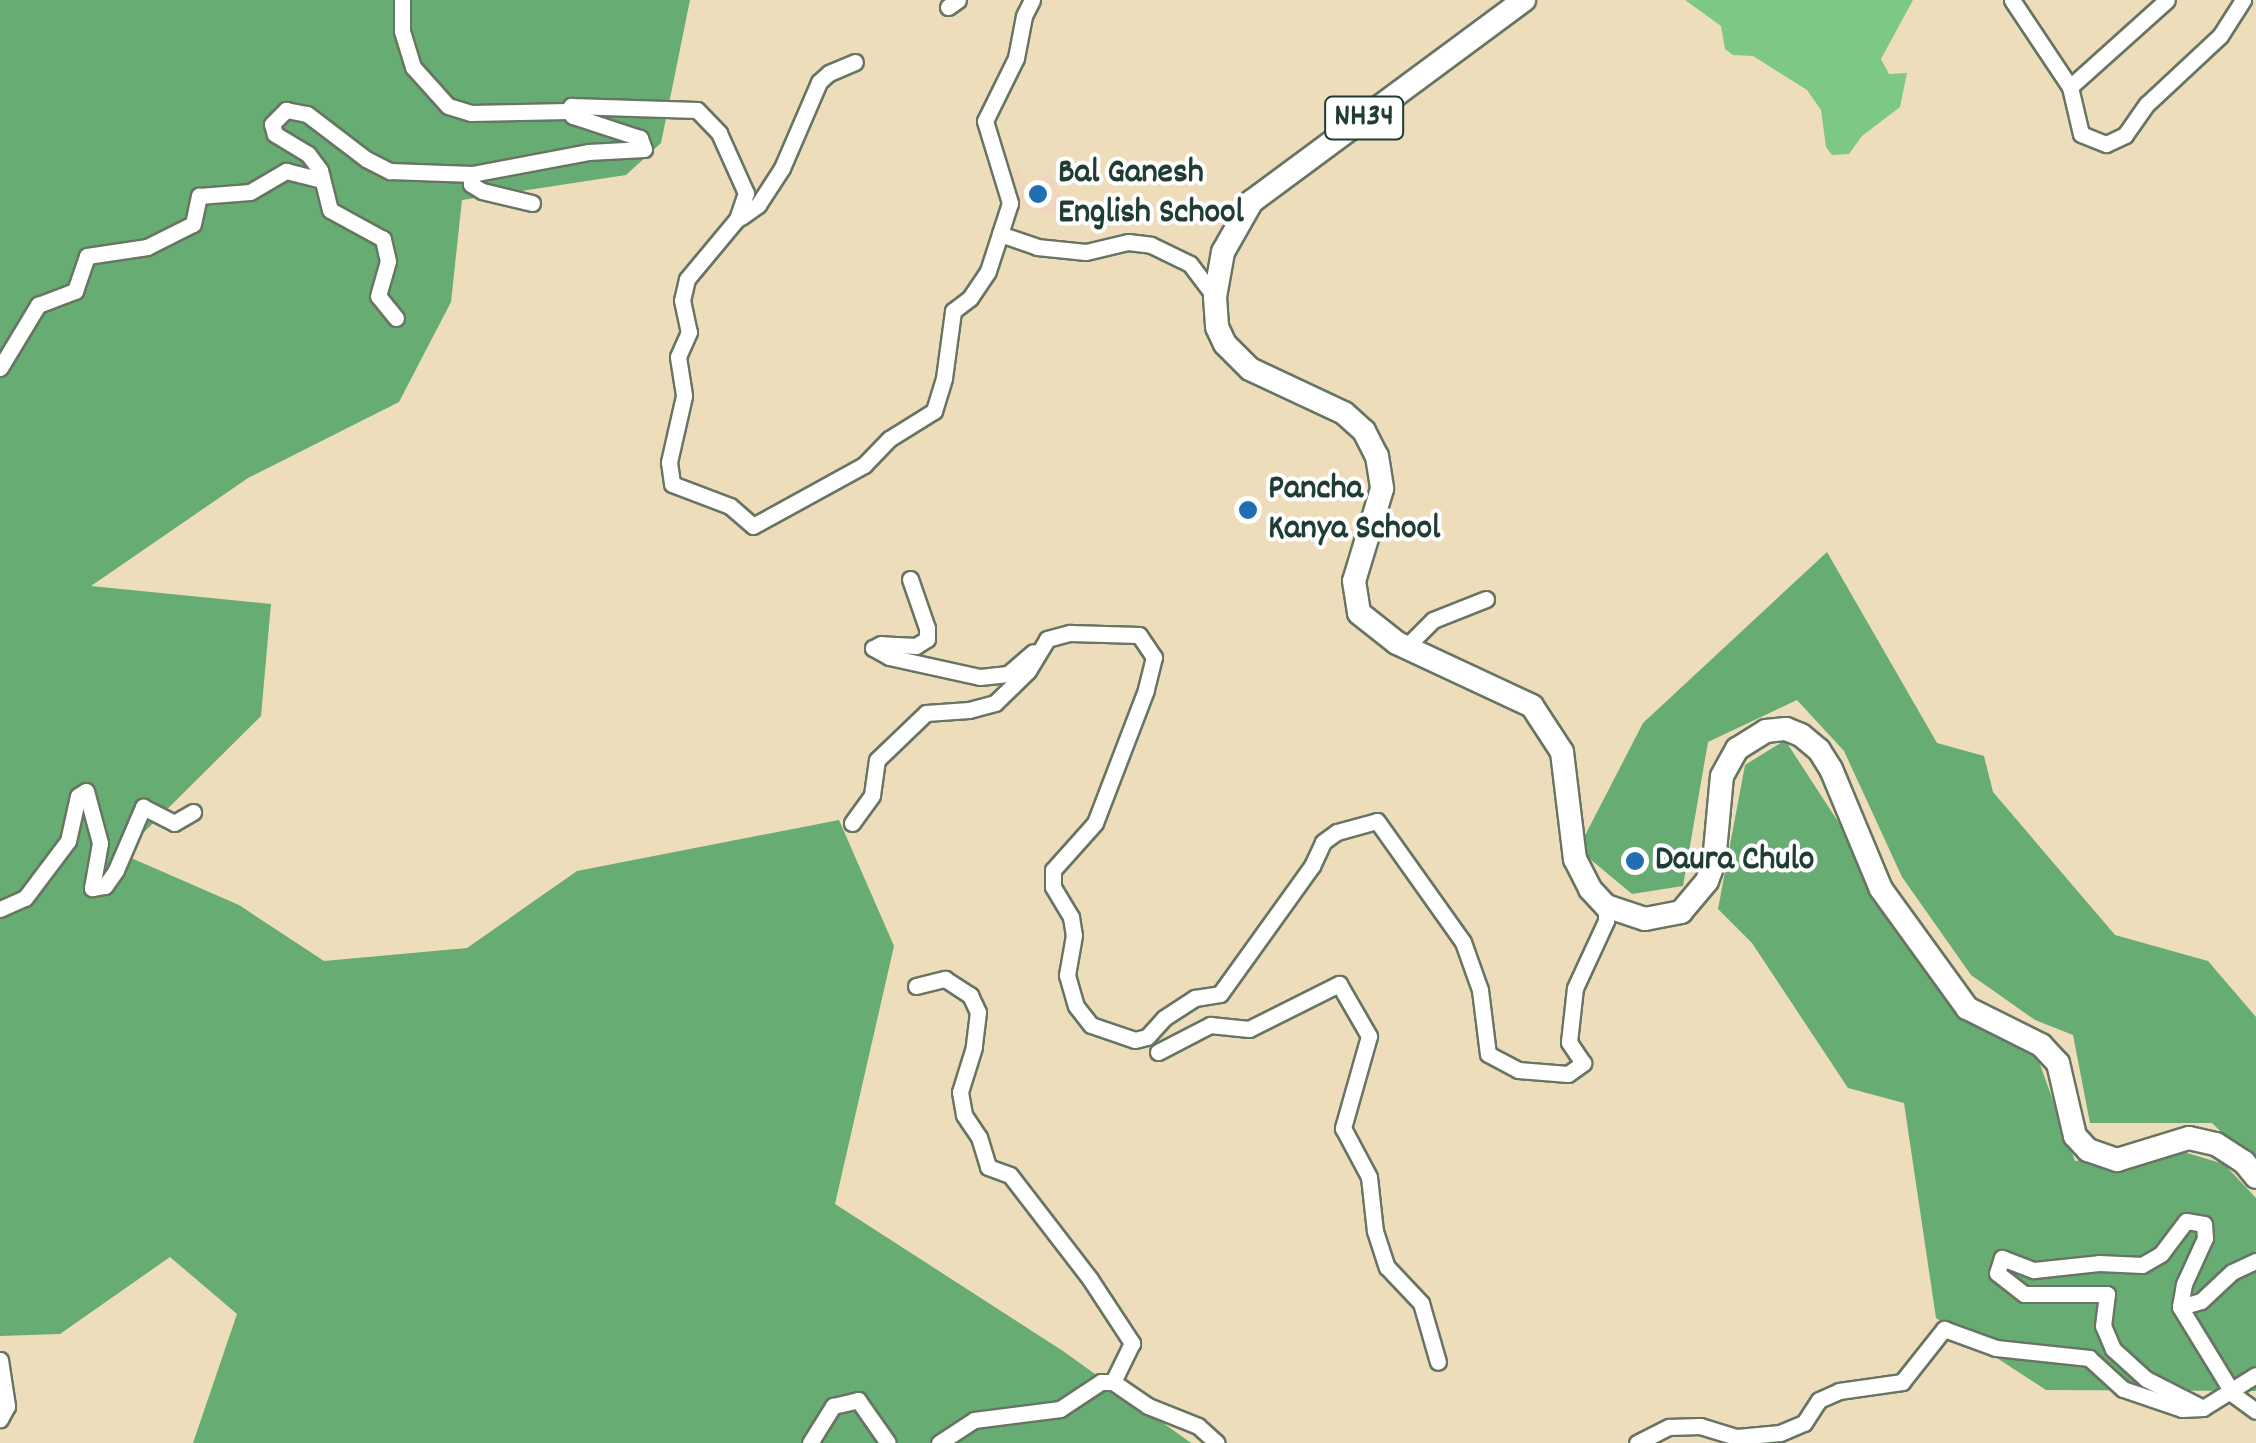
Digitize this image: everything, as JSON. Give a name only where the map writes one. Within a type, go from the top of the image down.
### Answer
[{"type":"highway","name":"NH34","points":[[1524,0],[1252,200],[1223,252],[1216,297],[1218,327],[1236,357],[1250,369],[1336,407],[1370,440],[1382,489],[1358,559],[1354,598],[1366,622],[1406,647],[1522,700],[1547,723],[1562,752],[1575,860],[1590,889],[1606,906]]},
{"type":"highway","points":[[1606,906],[1645,919],[1681,912],[1701,891],[1714,862],[1722,776],[1738,748],[1766,731],[1786,729],[1801,734],[1819,750],[1830,769],[1881,889],[1967,1008],[2041,1045],[2058,1063],[2075,1136],[2088,1150],[2117,1160],[2189,1138],[2216,1144],[2256,1177]]},
{"type":"street","points":[[402,0],[402,32],[413,66],[448,106],[471,113],[568,110],[589,104],[652,111],[697,110],[719,133],[744,182],[744,207],[687,279],[682,300],[689,332],[678,358],[684,396],[669,462],[672,484],[730,506],[753,526],[864,465],[889,439],[934,410],[944,378],[953,311],[970,298],[988,271],[1010,204],[985,121],[1016,58],[1024,16],[1032,0]]},
{"type":"street","points":[[2012,0],[2070,87],[2082,134],[2106,144],[2125,135],[2147,104],[2220,36],[2243,0]]},
{"type":"street","points":[[2070,87],[2167,0]]},
{"type":"street","points":[[737,219],[758,205],[776,179],[819,82],[829,72],[855,62]]},
{"type":"street","points":[[396,318],[378,296],[388,261],[383,238],[330,210],[320,170],[308,154],[275,134],[272,124],[286,110],[306,114],[366,159],[390,171],[472,174],[588,152],[644,149],[640,138],[573,116],[568,110]]},
{"type":"street","points":[[0,368],[38,305],[75,291],[86,256],[146,247],[192,224],[199,196],[250,192],[286,171],[321,180]]},
{"type":"street","points":[[472,174],[471,184],[482,190],[532,204]]},
{"type":"street","points":[[1000,234],[1037,247],[1086,252],[1128,242],[1151,245],[1190,264],[1216,297]]},
{"type":"street","points":[[910,579],[927,628],[926,639],[916,646],[873,648],[889,657],[980,677],[1008,674],[1046,638],[1070,633],[1139,636],[1154,657],[1146,690],[1094,823],[1054,870],[1052,887],[1071,917],[1074,935],[1067,975],[1076,1006],[1091,1026],[1135,1040],[1146,1037],[1164,1018],[1195,998],[1220,994],[1312,866],[1324,842],[1337,832],[1377,821],[1463,942],[1480,990],[1488,1054],[1518,1070],[1568,1074],[1583,1063],[1570,1042],[1578,973],[1606,921],[1606,906]]},
{"type":"street","points":[[1406,647],[1433,620],[1486,599]]},
{"type":"street","points":[[852,823],[872,795],[877,760],[902,733],[926,712],[970,710],[995,704],[1028,671],[1046,638]]},
{"type":"street","points":[[0,909],[25,898],[68,840],[78,796],[86,790],[100,842],[92,888],[105,886],[116,870],[143,806],[174,823],[193,812]]},
{"type":"street","points":[[916,986],[944,979],[970,994],[978,1012],[974,1047],[960,1092],[964,1116],[979,1137],[988,1167],[1010,1175],[1090,1279],[1132,1343],[1114,1382]]},
{"type":"street","points":[[1158,1052],[1210,1025],[1249,1029],[1339,984],[1369,1036],[1343,1128],[1369,1177],[1375,1231],[1387,1268],[1422,1302],[1438,1362]]},
{"type":"street","points":[[2203,1408],[2146,1379],[2112,1349],[2103,1326],[2108,1294],[2024,1294],[1998,1272],[2002,1258],[2034,1270],[2099,1263],[2142,1265],[2161,1254],[2186,1221],[2204,1224],[2205,1238],[2184,1284],[2180,1307],[2233,1392],[2256,1411]]},
{"type":"street","points":[[2180,1307],[2201,1301],[2232,1272],[2256,1261]]},
{"type":"street","points":[[1637,1443],[1670,1427],[1700,1426],[1736,1437],[1780,1433],[1804,1424],[1819,1400],[1839,1391],[1902,1382],[1944,1329],[1996,1348],[2089,1358],[2123,1390],[2182,1409],[2203,1408],[2256,1375]]},
{"type":"street","points":[[0,1360],[7,1406],[0,1419]]},
{"type":"street","points":[[940,1443],[974,1420],[1060,1409],[1101,1382],[1114,1382],[1148,1406],[1198,1426],[1217,1443]]},
{"type":"street","points":[[810,1443],[833,1406],[858,1400],[888,1443]]},
{"type":"shaded area","name":"Bal Ganesh English School","points":[[1017,168],[1027,184],[1050,174],[1067,204],[1046,216],[1034,206],[1021,209],[1006,171]]},
{"type":"green space","points":[[0,0],[690,0],[661,143],[626,175],[462,200],[451,302],[399,402],[248,478],[91,586],[271,604],[261,716],[122,854],[239,905],[324,961],[467,948],[577,871],[839,820],[894,946],[835,1204],[1063,1351],[1191,1443],[193,1443],[237,1314],[170,1257],[60,1334],[0,1336]]},
{"type":"green space","points":[[1685,0],[1913,0],[1881,59],[1889,74],[1907,73],[1900,107],[1862,136],[1849,154],[1832,155],[1826,147],[1821,110],[1807,90],[1753,56],[1733,55],[1725,49],[1721,26]]},
{"type":"green space","points":[[1827,552],[1937,743],[1984,756],[1993,792],[2115,935],[2208,961],[2256,1017],[2256,1166],[2212,1123],[2090,1123],[2073,1035],[2035,1020],[1971,975],[1902,877],[1844,751],[1797,700],[1708,742],[1683,886],[1632,894],[1578,849],[1643,723]]},
{"type":"green space","points":[[1785,740],[1956,1003],[2038,1059],[2075,1161],[2177,1150],[2224,1164],[2256,1198],[2256,1391],[2046,1390],[1936,1318],[1904,1103],[1848,1088],[1752,943],[1718,909],[1745,765]]},
{"type":"place","name":"Bal Ganesh English School","points":[[1038,194]]},
{"type":"place","name":"Pancha Kanya School","points":[[1248,510]]},
{"type":"place","name":"Daura Chulo","points":[[1635,861]]}]
